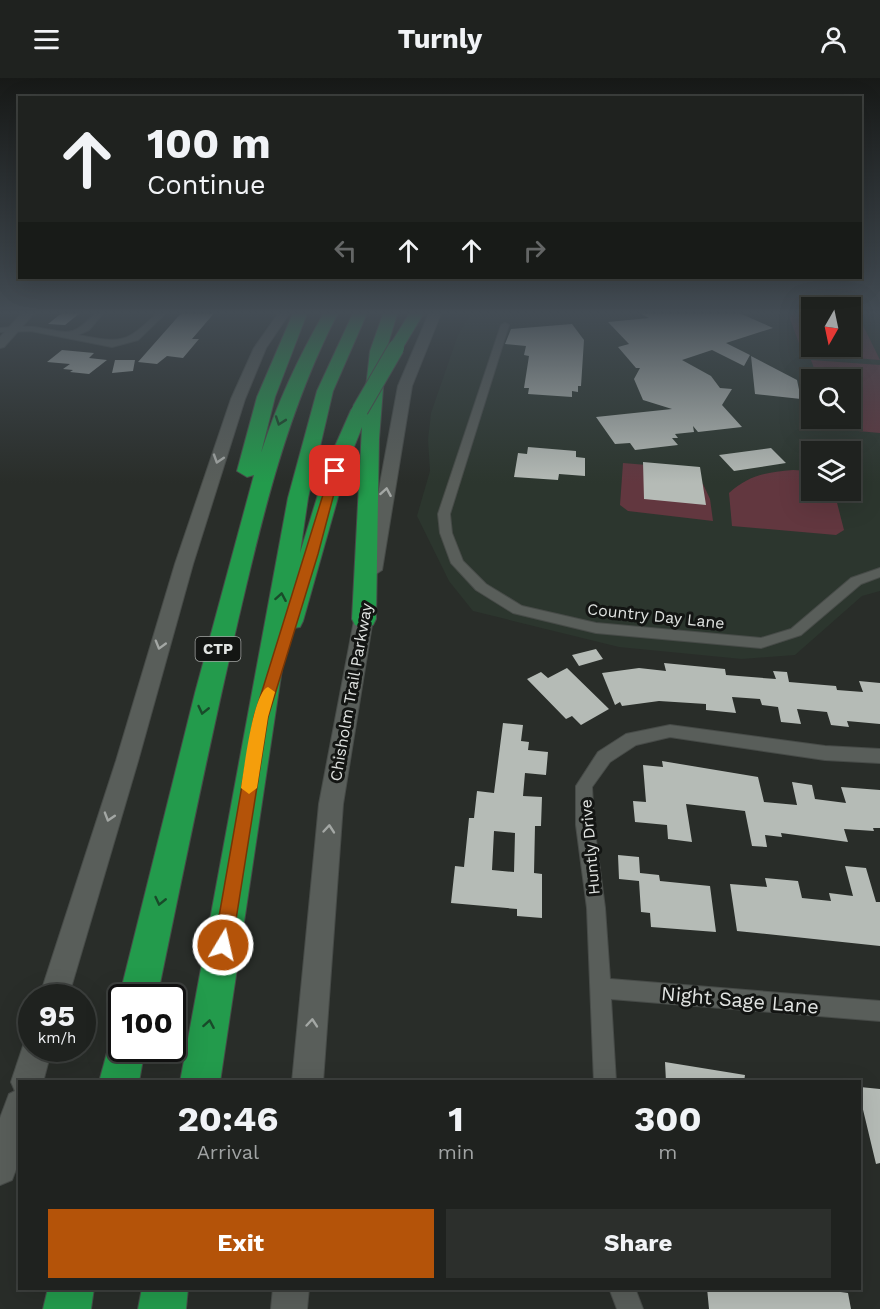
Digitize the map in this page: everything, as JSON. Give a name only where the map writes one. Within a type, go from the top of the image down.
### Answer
[{"type":"highway","points":[[211,679],[220,597],[255,436],[276,368]]},
{"type":"highway","name":"CTP","points":[[141,984],[211,679],[269,452],[302,368]]},
{"type":"highway","points":[[200,1080],[307,454],[335,368]]},
{"type":"highway","points":[[364,619],[370,439],[376,368]]},
{"type":"highway","points":[[261,717],[338,462],[360,410],[384,368]]},
{"type":"highway","points":[[119,1080],[123,1062]]},
{"type":"highway","points":[[67,1309],[71,1290]]},
{"type":"highway","points":[[162,1309],[165,1290]]},
{"type":"main road","points":[[57,984],[127,761],[178,585],[238,399],[252,368]]},
{"type":"main road","name":"Chisholm Trail Parkway","points":[[307,1080],[331,804],[405,386],[412,368]]},
{"type":"main road","points":[[28,1080],[33,1062]]},
{"type":"main road","points":[[0,1168],[18,1111]]},
{"type":"main road","points":[[289,1309],[291,1290]]},
{"type":"street","name":"Country Day Lane","points":[[491,368],[444,514],[446,533],[457,563],[481,587],[518,610],[596,628],[761,644],[796,632],[856,580],[880,572]]},
{"type":"street","name":"Huntly Drive","points":[[605,1080],[596,908],[585,825],[584,786],[604,757],[632,739],[670,731],[814,751],[880,756]]},
{"type":"street","name":"Night Sage Lane","points":[[601,988],[880,1011]]},
{"type":"street","points":[[623,1290],[630,1309]]},
{"type":"shaded area","points":[[446,368],[880,368],[880,591],[862,596],[795,655],[742,659],[619,647],[473,611],[449,581],[417,516],[430,471],[428,440],[431,413]]},
{"type":"shaded area","points":[[814,368],[880,368],[880,433],[836,429],[861,429],[861,369]]},
{"type":"shaded area","points":[[623,463],[659,466],[703,484],[710,499],[713,521],[628,511],[620,505]]},
{"type":"shaded area","points":[[801,470],[801,501],[837,501],[844,530],[836,535],[732,526],[729,493],[751,478],[775,472]]},
{"type":"building","points":[[64,368],[96,368],[89,374]]},
{"type":"building","points":[[113,368],[133,368],[133,371],[112,373]]},
{"type":"building","points":[[527,368],[582,368],[581,386],[578,386],[578,392],[572,391],[572,397],[528,394],[529,388],[524,388]]},
{"type":"building","points":[[640,368],[697,368],[711,376],[720,388],[732,389],[722,405],[742,427],[698,432],[693,426],[694,432],[675,434],[678,438],[672,438],[678,445],[635,450],[630,443],[615,444],[596,417],[672,409],[643,400],[634,379]]},
{"type":"building","points":[[752,368],[775,368],[797,380],[801,399],[755,394]]},
{"type":"building","points":[[528,447],[576,451],[576,457],[585,458],[585,476],[559,474],[558,480],[514,477],[518,453],[527,454]]},
{"type":"building","points":[[771,448],[786,463],[734,471],[719,455]]},
{"type":"building","points":[[643,462],[700,467],[706,505],[644,499]]},
{"type":"building","points":[[596,649],[603,659],[579,666],[572,655]]},
{"type":"building","points":[[664,663],[725,669],[726,675],[776,679],[773,671],[787,672],[789,682],[836,686],[837,690],[863,692],[859,681],[880,683],[880,724],[847,721],[849,727],[831,725],[827,712],[797,709],[801,724],[781,722],[778,707],[762,705],[760,699],[732,697],[736,713],[706,710],[706,704],[659,701],[622,706],[620,702],[615,705],[602,673],[639,668],[666,671]]},
{"type":"building","points":[[567,668],[609,709],[581,725],[572,716],[566,719],[527,679],[541,672],[548,678]]},
{"type":"building","points":[[503,723],[523,725],[521,741],[529,742],[528,750],[548,752],[546,775],[525,773],[523,796],[542,797],[541,826],[535,826],[534,873],[542,874],[542,918],[517,916],[517,909],[451,903],[455,866],[464,867],[469,818],[474,818],[477,791],[494,793]],"holes":[[[494,831],[515,833],[514,872],[492,870]]]},
{"type":"building","points":[[662,761],[758,777],[764,802],[797,805],[792,782],[812,785],[815,799],[846,803],[841,787],[880,790],[880,828],[873,828],[874,831],[844,829],[848,842],[781,833],[782,837],[765,835],[767,847],[752,846],[745,811],[686,804],[692,842],[668,839],[667,825],[635,822],[633,801],[646,802],[643,765],[663,767]]},
{"type":"building","points":[[618,855],[639,857],[640,873],[659,875],[660,881],[710,886],[716,932],[651,927],[650,913],[641,912],[639,881],[619,879]]},
{"type":"building","points":[[845,866],[866,868],[876,902],[880,902],[880,946],[737,931],[730,884],[767,887],[765,878],[798,881],[802,898],[831,901],[829,893],[853,896]]},
{"type":"building","points":[[665,1062],[745,1075],[744,1080],[666,1080]]},
{"type":"building","points":[[861,1087],[880,1089],[880,1163],[876,1164],[861,1101]]},
{"type":"building","points":[[707,1290],[826,1290],[848,1293],[851,1309],[709,1309]]},
{"type":"slow traffic","points":[[249,788],[261,717],[268,692]]},
{"type":"route","points":[[223,945],[261,717],[312,554],[335,471]]}]
